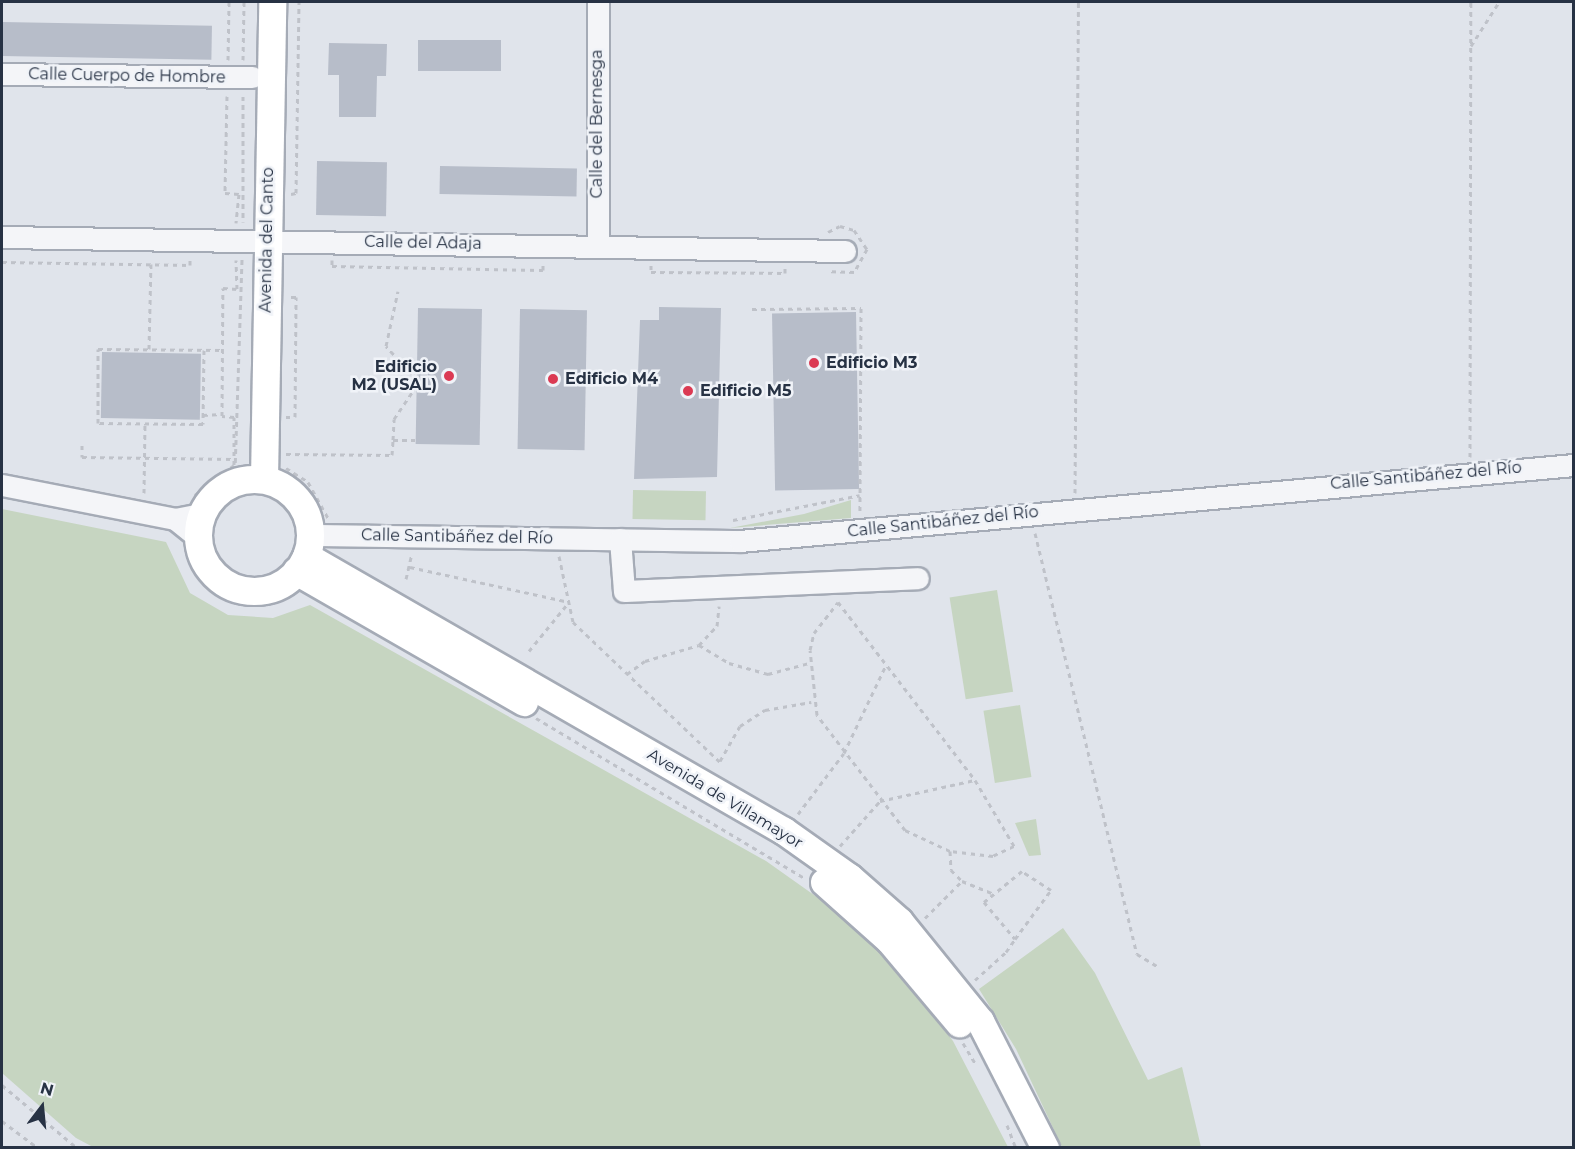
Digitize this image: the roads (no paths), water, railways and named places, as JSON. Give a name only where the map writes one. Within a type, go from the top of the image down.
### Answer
[{"type":"main road","name":"Avenida del Canto","points":[[253,2],[239,80],[255,468]]},
{"type":"main road","name":"Avenida del Canto","points":[[244,241],[272,2]]},
{"type":"main road","points":[[255,468],[297,499],[312,560],[268,589],[234,587],[208,568],[189,521],[211,497],[255,468]]},
{"type":"main road","name":"Avenida de Villamayor","points":[[312,560],[779,850],[841,894],[928,982],[969,1036],[1026,1148]]},
{"type":"main road","name":"Avenida de Villamayor","points":[[312,560],[784,831],[849,877],[906,928],[980,1021],[1045,1148]]},
{"type":"street","name":"Calle del Bernesga","points":[[598,2],[598,246]]},
{"type":"street","name":"Calle Cuerpo de Hombre","points":[[2,74],[239,80]]},
{"type":"street","name":"Calle del Adaja","points":[[2,237],[845,251]]},
{"type":"street","name":"Calle Santibáñez del Río","points":[[312,560],[620,539],[740,541],[1470,471],[1574,465]]},
{"type":"street","points":[[2,485],[189,521]]},
{"type":"street","points":[[620,539],[624,591],[918,578]]},
{"type":"place","name":"Edificio M3","points":[[814,363]]},
{"type":"place","name":"Edificio M2 (USAL)","points":[[449,376]]},
{"type":"place","name":"Edificio M4","points":[[553,379]]},
{"type":"place","name":"Edificio M5","points":[[688,391]]}]
